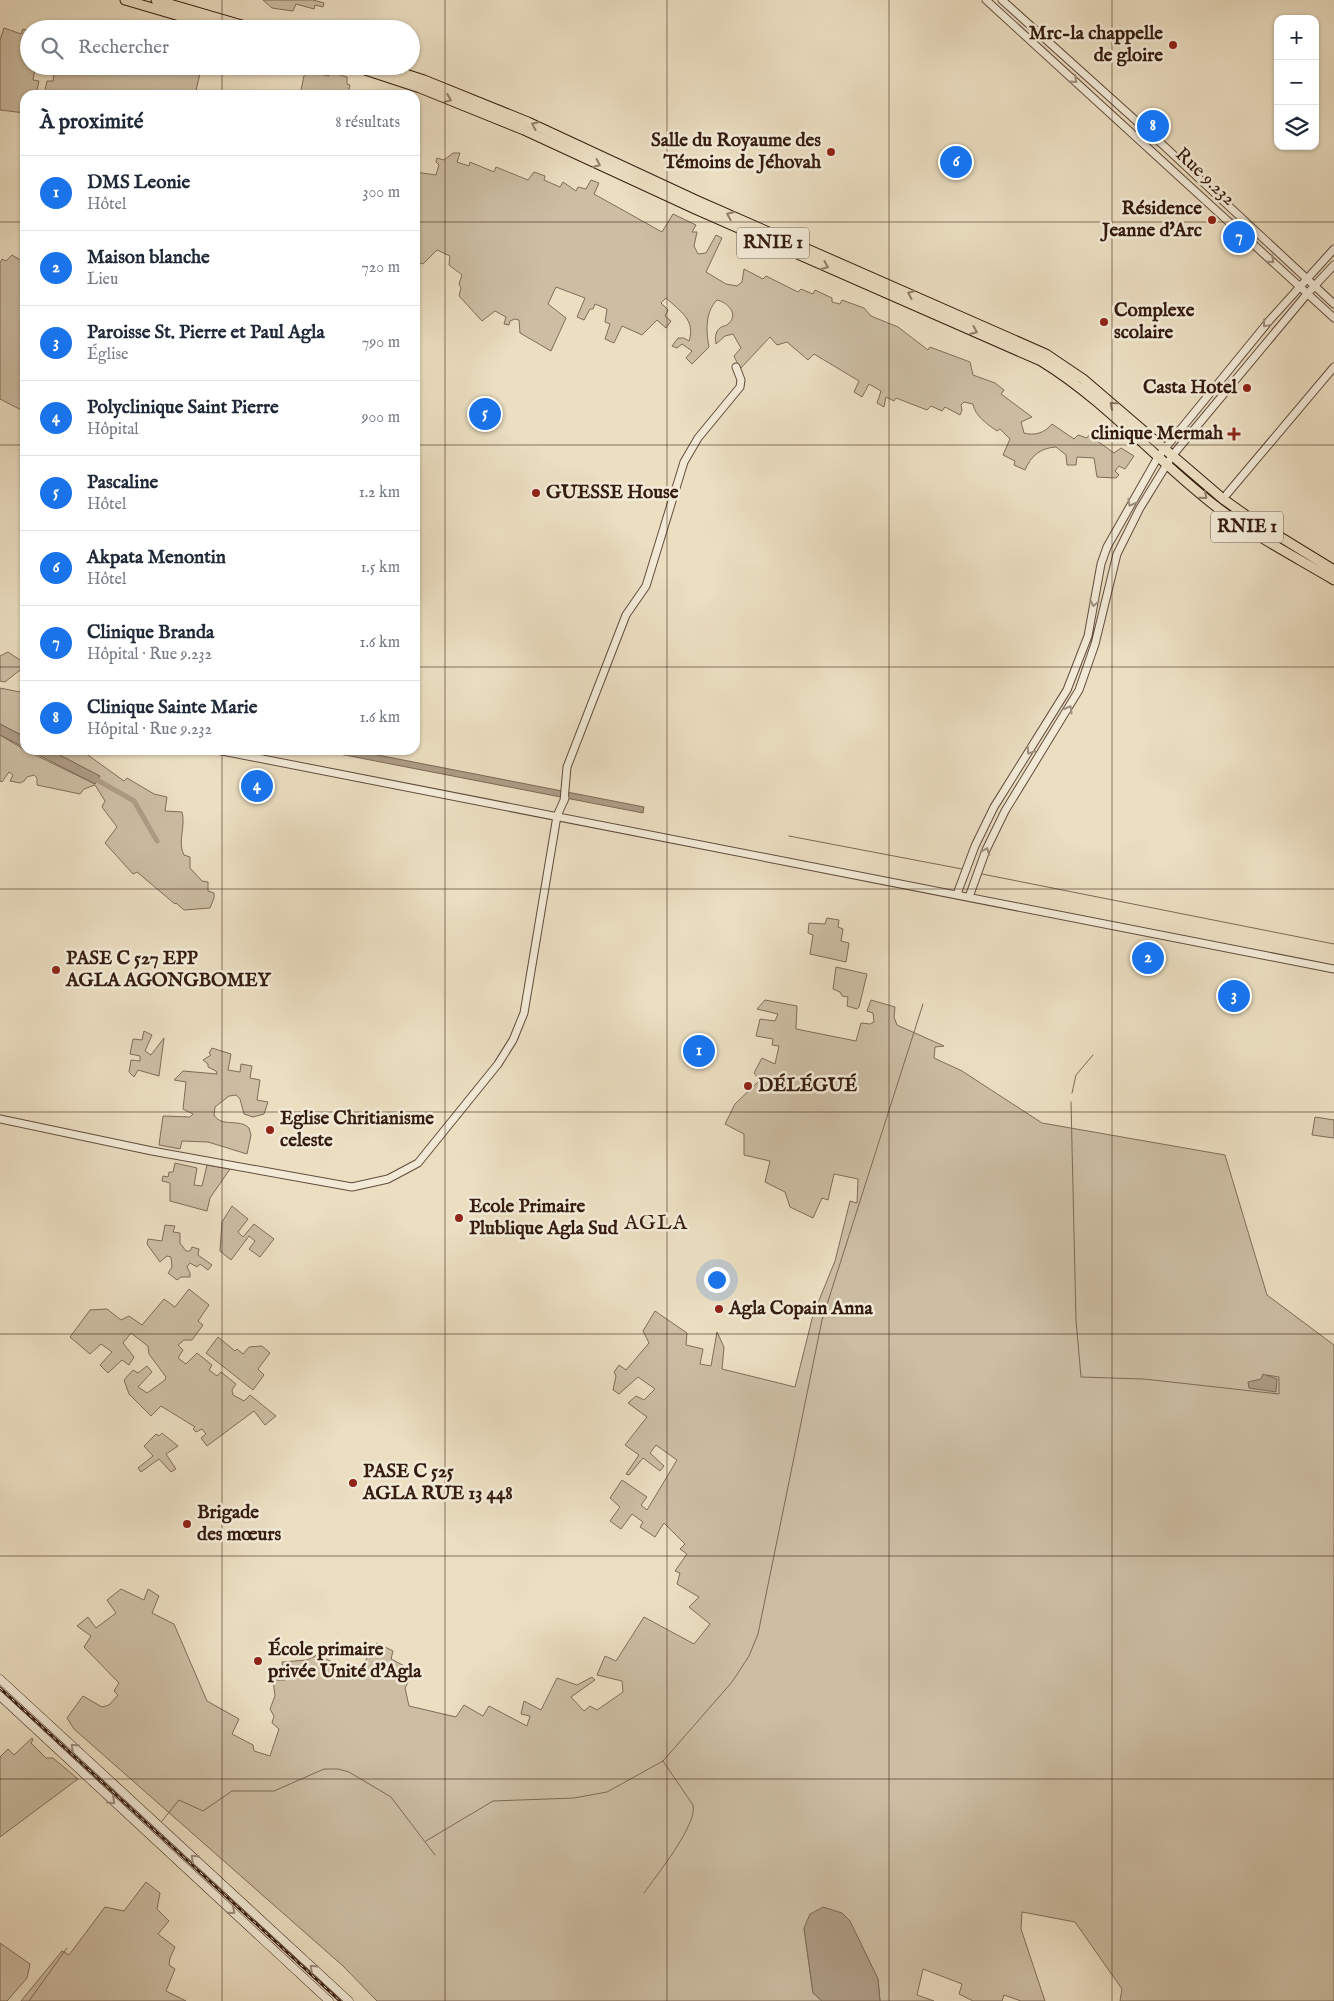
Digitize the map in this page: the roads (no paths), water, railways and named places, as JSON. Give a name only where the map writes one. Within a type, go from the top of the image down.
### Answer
[{"type":"highway","points":[[125,0],[193,20]]},
{"type":"highway","points":[[156,0],[224,20]]},
{"type":"highway","name":"RNIE 1","points":[[380,75],[420,88],[524,130],[695,209],[1028,354],[1078,386],[1161,453],[1238,511],[1334,570]]},
{"type":"highway","name":"RNIE 1","points":[[409,75],[528,122],[698,201],[1031,346],[1072,370],[1161,453]]},
{"type":"highway","name":"RNIE 1","points":[[1170,460],[1229,516],[1334,580]]},
{"type":"main road","points":[[0,1679],[349,2001]]},
{"type":"main road","points":[[0,1696],[329,2001]]},
{"type":"main road","points":[[45,1738],[54,1729]]},
{"type":"street","name":"Rue 9.232","points":[[986,0],[1334,318]]},
{"type":"street","name":"Rue 9.232","points":[[1002,0],[1163,145],[1334,304]]},
{"type":"street","points":[[957,894],[975,846],[994,807],[1067,690],[1088,636],[1101,564],[1107,547],[1161,453],[1299,286],[1334,249]]},
{"type":"street","points":[[968,897],[986,850],[1005,812],[1078,690],[1095,644],[1117,554],[1140,508],[1170,460],[1314,286],[1334,265]]},
{"type":"street","points":[[0,1120],[152,1151],[352,1188],[388,1179],[418,1163],[498,1064],[517,1031],[530,989],[559,817],[566,795],[568,767],[626,615],[646,586],[684,462],[698,438],[740,387],[741,380],[736,366]]},
{"type":"street","points":[[1226,494],[1334,367]]},
{"type":"street","points":[[243,755],[1334,969]]},
{"type":"waterway","points":[[92,777],[134,801],[157,841]]},
{"type":"waterway","points":[[789,836],[962,869]]},
{"type":"waterway","points":[[982,874],[1334,944]]},
{"type":"waterway","points":[[426,1841],[493,1801],[574,1798],[607,1792],[663,1761],[732,1682],[749,1656],[758,1634],[822,1320],[923,1004]]},
{"type":"waterway","points":[[1072,1093],[1076,1075],[1093,1055]]},
{"type":"waterway","points":[[1071,1102],[1076,1320],[1081,1377],[1144,1379],[1279,1394],[1279,1377],[1267,1375]]},
{"type":"waterway","points":[[644,1893],[675,1850],[693,1814],[693,1805],[663,1761]]},
{"type":"waterway","points":[[162,1821],[179,1800],[203,1811],[232,1791],[274,1791],[324,1769],[338,1769],[349,1772],[391,1797],[435,1855]]},
{"type":"waterway","points":[[29,2001],[67,1948]]},
{"type":"railway","points":[[0,1688],[340,2001]]},
{"type":"place","name":"Mrc-la chappelle de gloire","points":[[1173,45]]},
{"type":"place","name":"Clinique Sainte Marie","points":[[1153,126]]},
{"type":"place","name":"Salle du Royaume des Témoins de Jéhovah","points":[[831,152]]},
{"type":"place","name":"Akpata Menontin","points":[[956,162]]},
{"type":"place","name":"Résidence Jeanne d'Arc","points":[[1212,220]]},
{"type":"place","name":"Clinique Branda","points":[[1239,237]]},
{"type":"place","name":"Complexe scolaire","points":[[1104,322]]},
{"type":"place","name":"Casta Hotel","points":[[1247,388]]},
{"type":"place","name":"Pascaline","points":[[485,414]]},
{"type":"place","name":"clinique Mermah","points":[[1234,434]]},
{"type":"place","name":"GUESSE House","points":[[536,493]]},
{"type":"place","name":"Polyclinique Saint Pierre","points":[[257,786]]},
{"type":"place","name":"Maison blanche","points":[[1148,958]]},
{"type":"place","name":"PASE C 527 EPP AGLA AGONGBOMEY","points":[[56,970]]},
{"type":"place","name":"Paroisse St. Pierre et Paul Agla","points":[[1234,996]]},
{"type":"place","name":"DMS Leonie","points":[[699,1051]]},
{"type":"place","name":"DÉLÉGUÉ","points":[[748,1086]]},
{"type":"place","name":"Eglise Chritianisme celeste","points":[[270,1130]]},
{"type":"place","name":"Ecole Primaire Plublique Agla Sud","points":[[459,1218]]},
{"type":"place","name":"Agla Copain Anna","points":[[719,1309]]},
{"type":"place","name":"PASE C 525 AGLA RUE 13 448","points":[[353,1483]]},
{"type":"place","name":"Brigade des mœurs","points":[[187,1524]]},
{"type":"place","name":"École primaire privée Unité d'Agla","points":[[258,1661]]},
{"type":"district","name":"AGLA","points":[[656,1223]]}]
